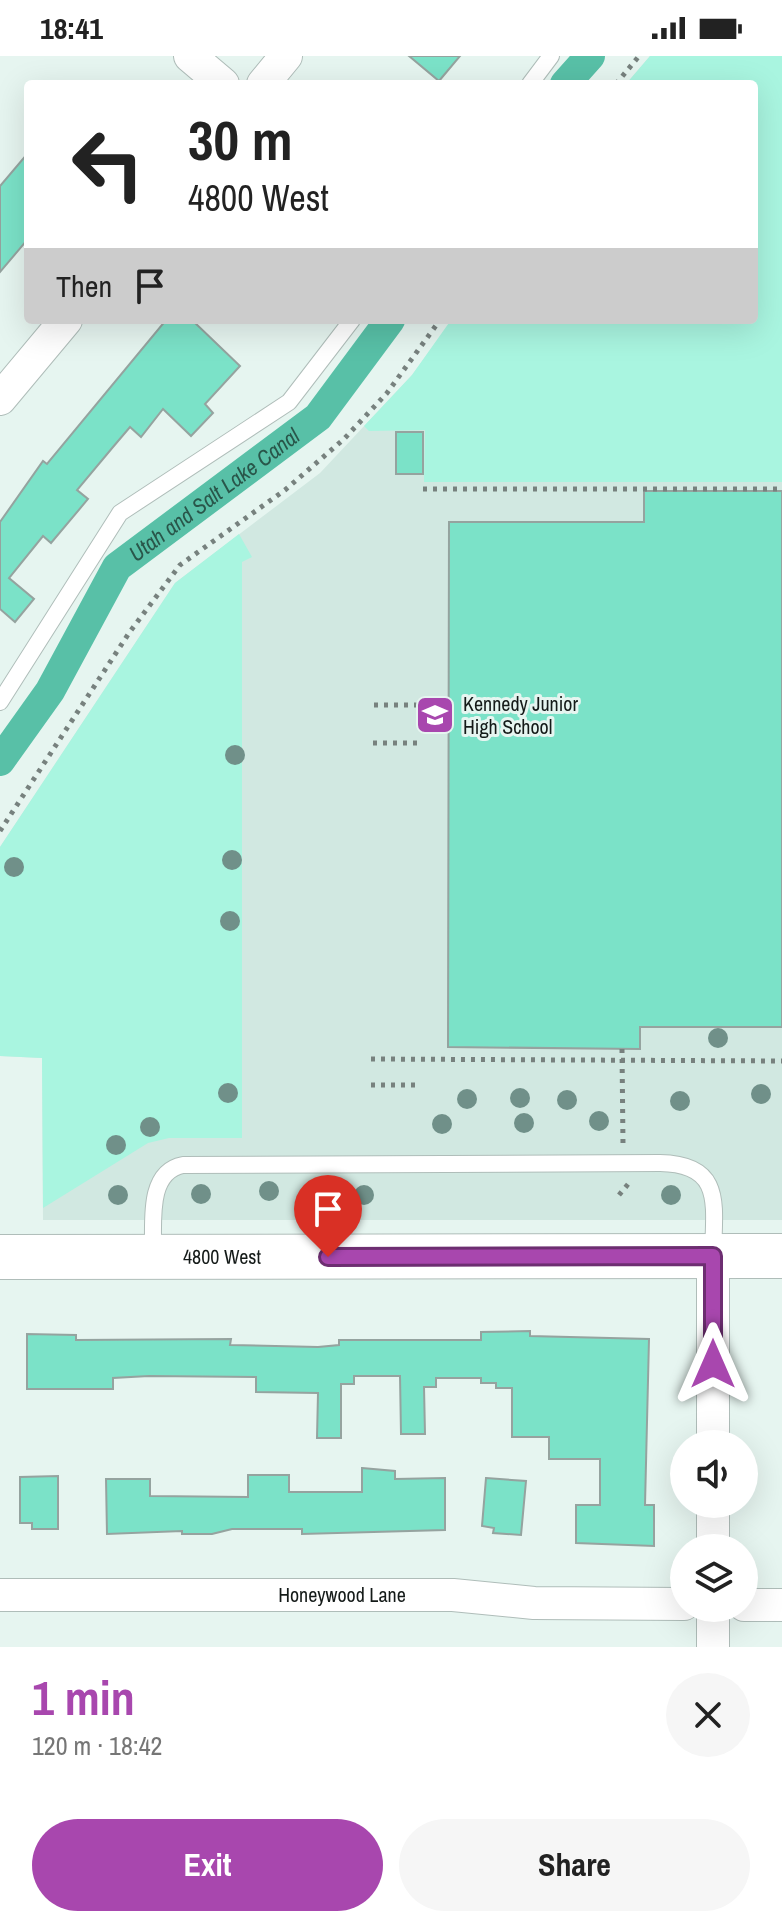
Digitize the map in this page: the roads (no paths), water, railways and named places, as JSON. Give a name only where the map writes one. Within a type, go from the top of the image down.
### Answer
[{"type":"main road","name":"4800 West","points":[[0,1257],[782,1256]]},
{"type":"street","points":[[190,56],[218,80]]},
{"type":"street","points":[[266,80],[286,56]]},
{"type":"street","points":[[0,399],[63,324]]},
{"type":"street","points":[[713,1256],[713,1430]]},
{"type":"street","name":"Honeywood Lane","points":[[0,1595],[453,1595],[534,1603],[670,1604]]},
{"type":"street","points":[[758,1605],[782,1605]]},
{"type":"street","points":[[713,1622],[713,1647]]},
{"type":"lane","points":[[533,80],[551,56]]},
{"type":"lane","points":[[0,702],[120,513],[289,402],[349,324]]},
{"type":"lane","points":[[153,1257],[158,1186],[175,1166],[308,1163],[678,1163],[693,1167],[711,1189],[715,1203],[713,1256]]},
{"type":"waterway","name":"Utah and Salt Lake Canal","points":[[569,80],[590,56]]},
{"type":"waterway","name":"Utah and Salt Lake Canal","points":[[0,761],[50,691],[117,567],[318,417],[387,324]]},
{"type":"place","name":"Kennedy Junior High School","points":[[435,715]]}]
